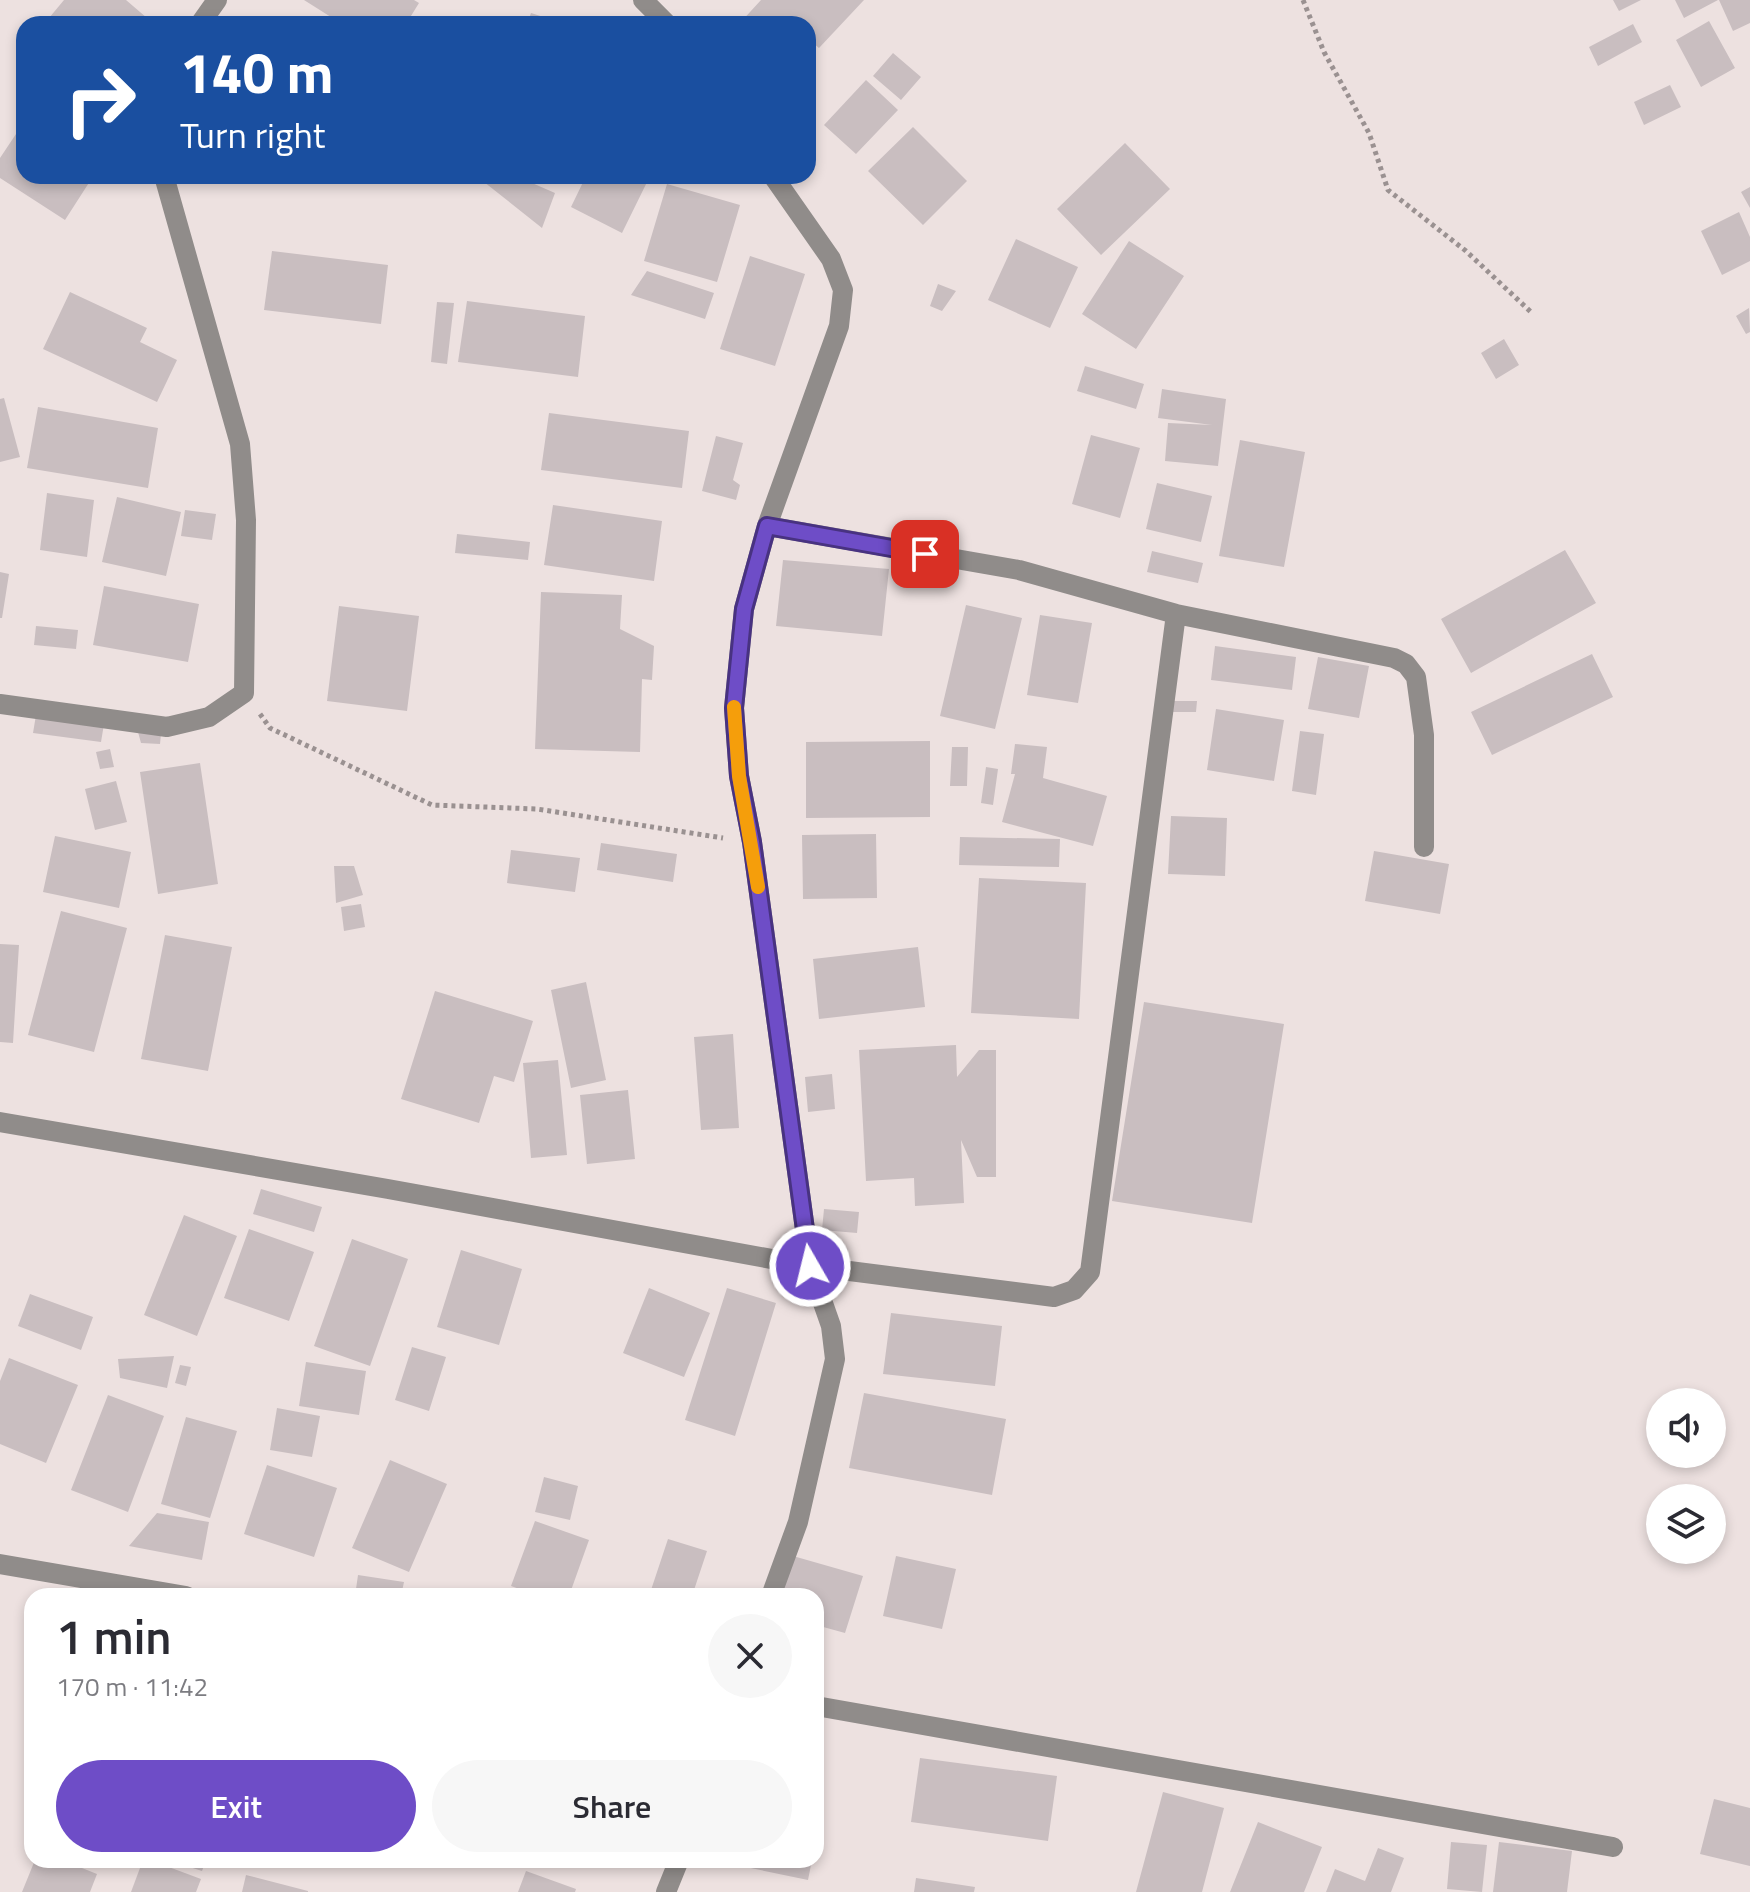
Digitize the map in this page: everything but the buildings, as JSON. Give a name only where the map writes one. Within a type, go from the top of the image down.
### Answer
[{"type":"street","points":[[643,0],[659,16]]},
{"type":"street","points":[[0,704],[167,727],[209,717],[244,693],[246,520],[240,444],[166,184]]},
{"type":"street","points":[[774,1588],[798,1522],[835,1359],[831,1326],[810,1266],[752,842],[739,776],[734,708],[744,609],[767,526],[839,326],[843,290],[831,259],[779,184]]},
{"type":"street","points":[[767,526],[1019,570],[1176,614],[1394,658],[1406,664],[1416,677],[1424,735],[1424,847]]},
{"type":"street","points":[[0,1122],[810,1266],[1054,1297],[1074,1290],[1090,1272],[1176,614]]},
{"type":"street","points":[[0,1564],[140,1588]]},
{"type":"street","points":[[824,1707],[1613,1847]]},
{"type":"street","points":[[666,1892],[676,1868]]},
{"type":"path","points":[[1303,0],[1324,52],[1369,133],[1388,190],[1466,251],[1532,313]]},
{"type":"path","points":[[244,693],[270,728],[432,805],[537,809],[752,842]]},
{"type":"slow traffic","points":[[734,707],[739,776],[758,887]]},
{"type":"route","points":[[810,1266],[752,842],[739,776],[734,708],[744,609],[767,526],[925,554]]}]
